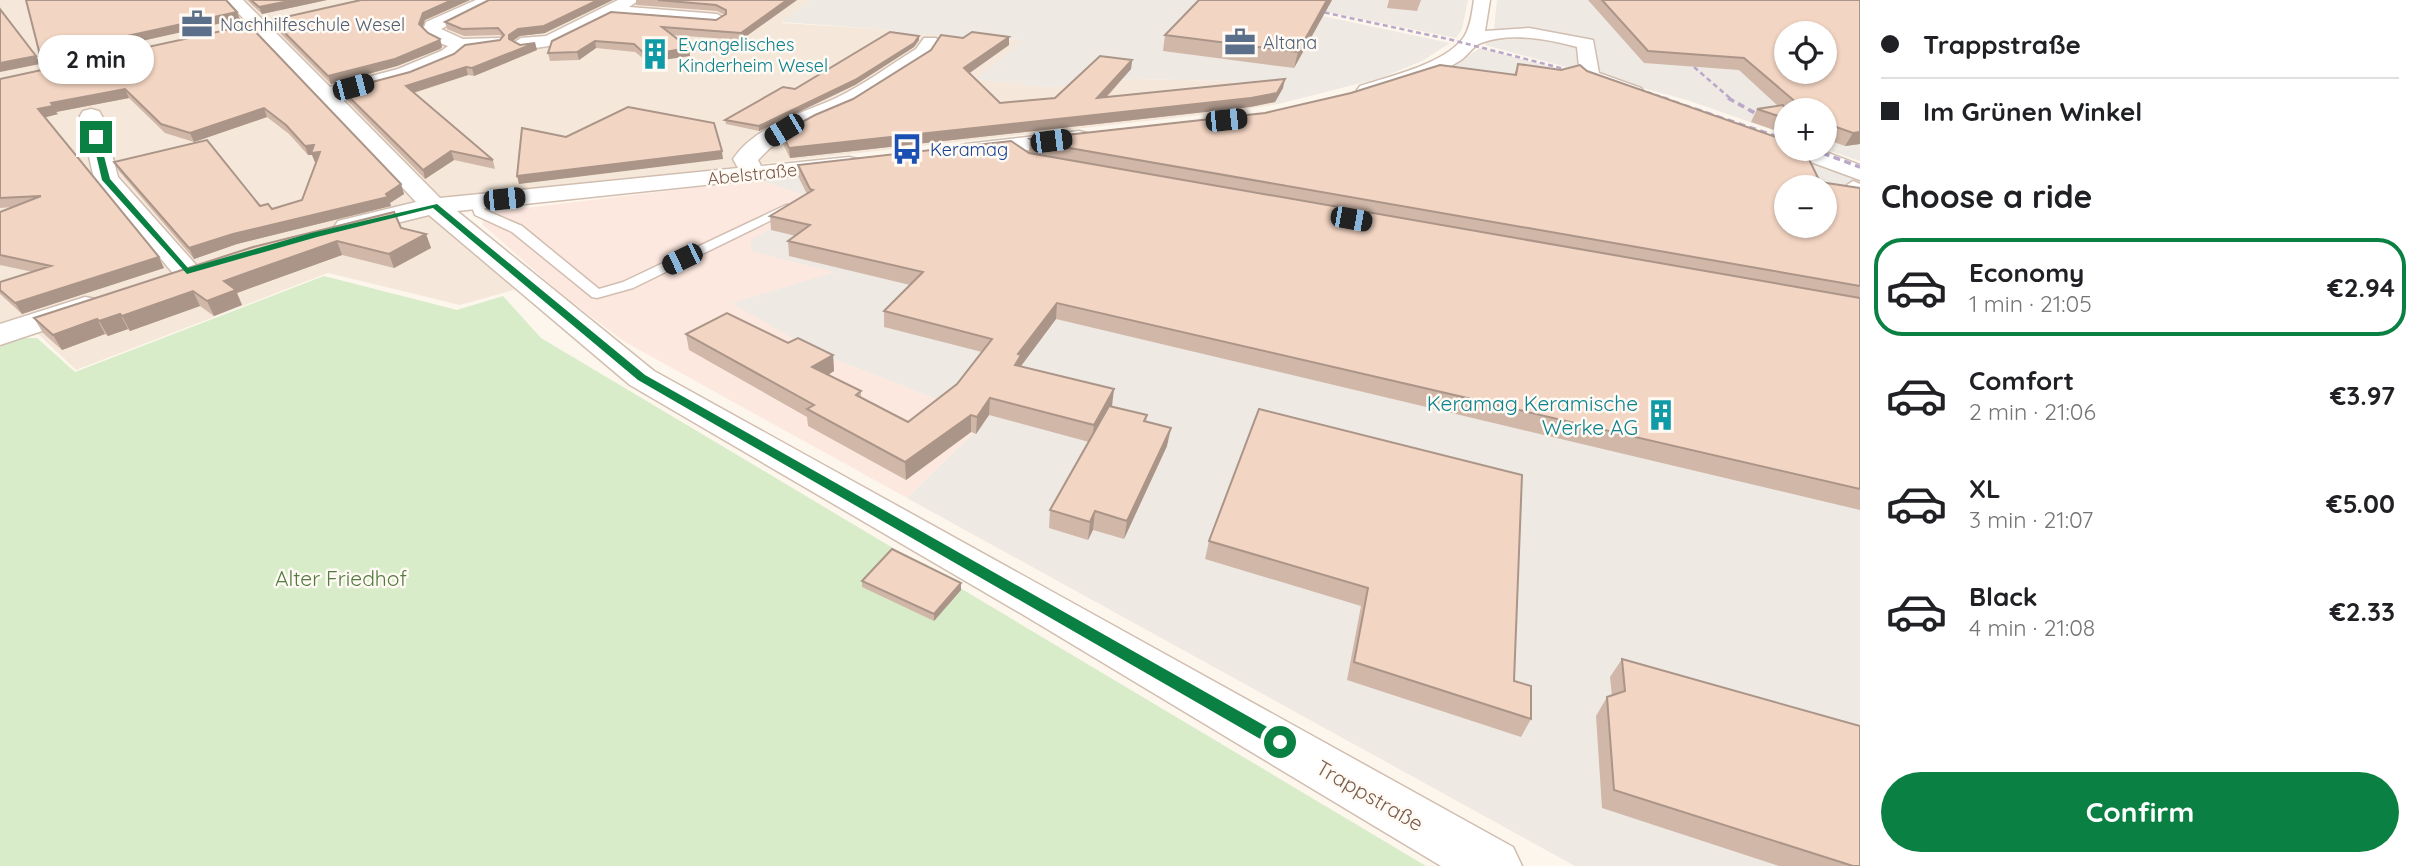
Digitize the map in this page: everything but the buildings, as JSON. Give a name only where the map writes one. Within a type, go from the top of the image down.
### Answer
[{"type":"street","name":"Trappstraße","points":[[234,0],[248,26],[327,94],[435,206],[642,378],[1031,598],[1493,866]]},
{"type":"street","points":[[490,0],[432,26],[432,30],[439,37],[461,45],[494,42]]},
{"type":"street","points":[[521,44],[550,41],[631,0]]},
{"type":"street","points":[[1349,96],[1447,60],[1472,38],[1480,16],[1482,0]]},
{"type":"street","points":[[609,11],[716,19]]},
{"type":"street","points":[[248,26],[281,19]]},
{"type":"street","points":[[1472,38],[1500,32],[1546,32],[1586,44],[1590,76],[1653,98]]},
{"type":"street","points":[[754,174],[745,159],[762,143],[806,117],[845,102],[923,53],[930,42]]},
{"type":"street","points":[[327,94],[405,73],[448,55],[461,45]]},
{"type":"street","points":[[90,116],[106,180],[186,272]]},
{"type":"street","points":[[942,153],[1101,135]]},
{"type":"street","name":"Abelstraße","points":[[328,232],[435,206],[874,161]]},
{"type":"street","points":[[1818,161],[1858,182]]},
{"type":"street","points":[[0,335],[112,297]]},
{"type":"lane","points":[[1010,146],[1029,161]]},
{"type":"lane","points":[[476,202],[479,212],[517,229],[597,294],[628,285],[792,207]]},
{"type":"shaded area","points":[[0,0],[811,0],[782,23],[893,30],[891,33],[1024,40],[977,79],[1048,87],[1131,79],[1230,81],[1278,104],[1236,111],[472,196],[460,214],[535,284],[460,305],[328,273],[76,370],[34,330],[0,342]]},
{"type":"shaded area","points":[[811,0],[1228,0],[1318,15],[1450,43],[1422,61],[1381,78],[1278,104],[1230,81],[1131,79],[1048,87],[976,79],[1023,40],[890,33],[892,30],[782,22]]},
{"type":"shaded area","points":[[1266,0],[1468,0],[1462,29],[1456,38]]},
{"type":"shaded area","points":[[1497,0],[1845,0],[1860,7],[1860,161],[1837,153],[1837,98],[1774,98],[1774,130],[1687,100],[1485,45],[1494,29]]},
{"type":"shaded area","points":[[1480,48],[1624,86],[1774,144],[1774,161],[1831,161],[1860,169],[1860,866],[1575,866],[907,498],[988,419],[816,352],[732,303],[835,272],[751,251],[751,240],[819,200],[759,180],[1263,124],[1436,76]]},
{"type":"shaded area","points":[[759,180],[820,200],[837,272],[733,303],[816,352],[988,419],[907,498],[625,342],[560,293],[483,225],[482,213]]},
{"type":"green space","name":"Alter Friedhof","points":[[324,276],[457,310],[503,296],[541,338],[1426,866],[0,866],[0,345],[18,338],[37,338],[75,372]]},
{"type":"railway","points":[[1308,9],[1448,39],[1584,74]]},
{"type":"railway","points":[[1694,67],[1731,99]]},
{"type":"railway","points":[[1631,87],[1668,99]]},
{"type":"railway","points":[[1662,98],[1774,136]]},
{"type":"railway","points":[[1728,98],[1771,122]]},
{"type":"railway","points":[[1837,158],[1860,167]]},
{"type":"place","name":"Nachhilfeschule Wesel","points":[[197,24]]},
{"type":"place","name":"Altana","points":[[1240,42]]},
{"type":"place","name":"Evangelisches Kinderheim Wesel","points":[[655,54]]},
{"type":"place","name":"Keramag","points":[[907,149]]},
{"type":"place","name":"Keramag Keramische Werke AG","points":[[1661,415]]},
{"type":"route","points":[[96,137],[106,180],[187,271],[314,235],[435,206],[642,378],[1280,742]]}]
